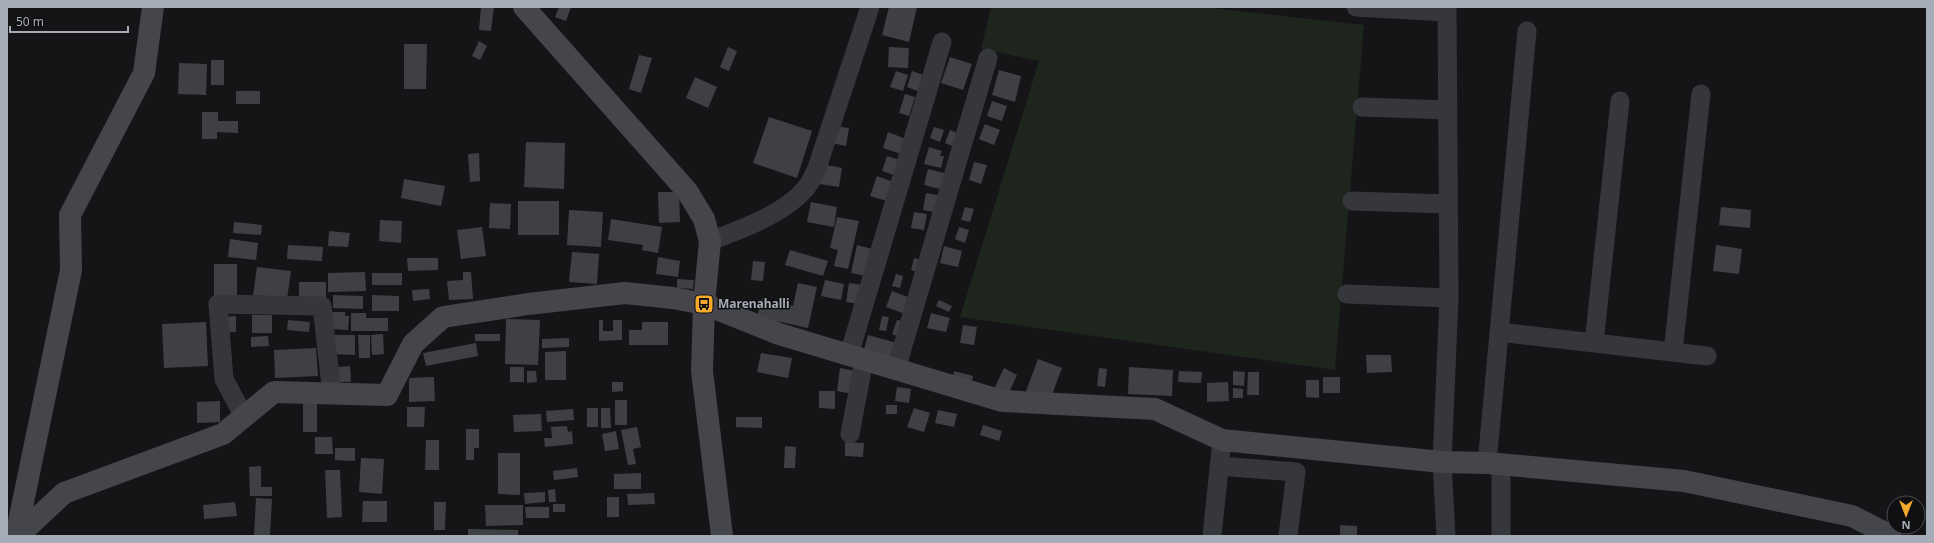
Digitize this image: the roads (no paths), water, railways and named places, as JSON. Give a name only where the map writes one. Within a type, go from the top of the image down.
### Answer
[{"type":"street","points":[[17,536],[71,270],[70,215],[144,73],[153,7]]},
{"type":"street","points":[[524,7],[687,191],[704,219],[710,241],[704,304],[702,371],[722,536]]},
{"type":"street","points":[[710,241],[771,215],[793,202],[806,188],[817,168],[870,7]]},
{"type":"street","points":[[1356,7],[1447,10],[1449,298],[1442,462],[1446,536]]},
{"type":"street","points":[[1501,536],[1494,463],[1499,332],[1527,31]]},
{"type":"street","points":[[850,434],[856,357],[942,42]]},
{"type":"street","points":[[896,369],[988,58]]},
{"type":"street","points":[[1673,352],[1701,94]]},
{"type":"street","points":[[1594,343],[1620,101]]},
{"type":"street","points":[[1362,107],[1448,110]]},
{"type":"street","points":[[1352,201],[1448,204]]},
{"type":"street","points":[[17,536],[64,494],[223,434],[274,392],[386,396],[414,344],[443,317],[528,304],[625,293],[673,298],[704,304],[779,334],[1002,401],[1155,409],[1222,440],[1442,462],[1494,463],[1684,481],[1852,516],[1891,536]]},
{"type":"street","points":[[1347,294],[1449,298]]},
{"type":"street","points":[[244,417],[224,379],[218,304],[322,306],[332,394]]},
{"type":"street","points":[[1499,332],[1708,356]]},
{"type":"street","points":[[1212,536],[1222,440]]},
{"type":"street","points":[[1219,466],[1296,472],[1288,536]]},
{"type":"place","name":"Marenahalli","points":[[704,304]]}]
